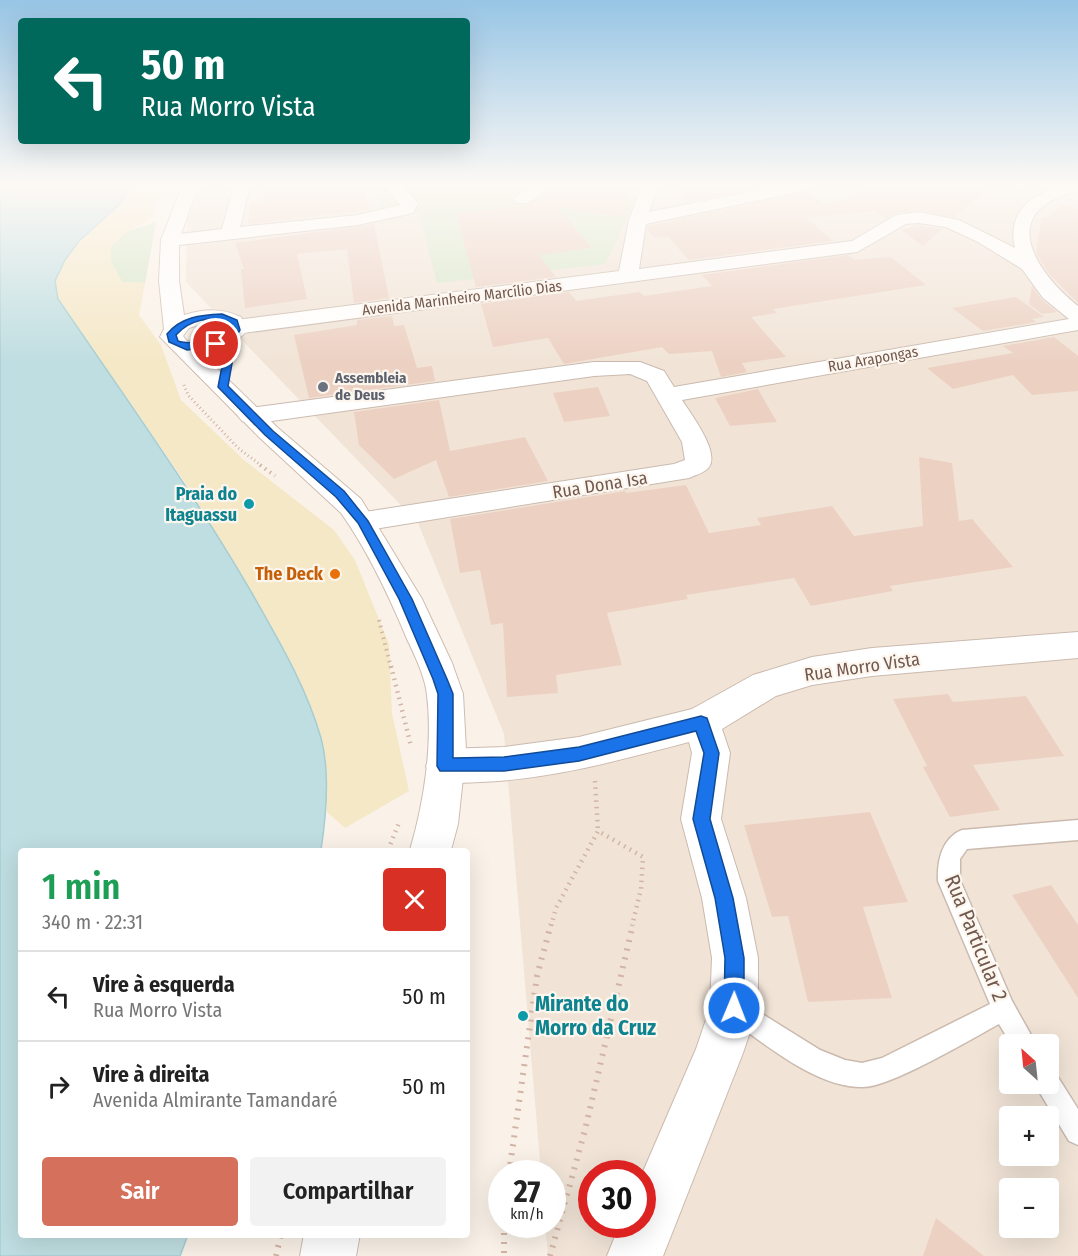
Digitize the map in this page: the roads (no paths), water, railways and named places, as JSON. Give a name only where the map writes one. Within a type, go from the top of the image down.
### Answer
[{"type":"street","points":[[170,245],[171,290],[178,337],[251,416],[340,494],[362,521],[406,599],[435,663],[445,694],[429,758],[438,824],[432,848]]},
{"type":"street","points":[[628,276],[634,245]]},
{"type":"street","name":"Avenida Marinheiro Marcílio Dias","points":[[228,326],[859,245]]},
{"type":"street","name":"Avenida Marinheiro Marcílio Dias","points":[[996,245],[1028,265]]},
{"type":"street","points":[[1023,245],[1028,265],[1034,277],[1050,294],[1078,316]]},
{"type":"street","points":[[171,290],[228,326]]},
{"type":"street","points":[[178,337],[194,319],[228,326]]},
{"type":"street","name":"Rua Arapongas","points":[[669,395],[1078,324]]},
{"type":"street","points":[[178,337],[209,346],[228,326]]},
{"type":"street","points":[[223,387],[228,326]]},
{"type":"street","name":"Rua Dona Isa","points":[[251,416],[616,366],[632,367],[656,376],[669,395],[698,452],[698,464],[692,467],[633,480],[362,521]]},
{"type":"street","name":"Rua Morro Vista","points":[[429,758],[504,764],[579,754],[701,723],[765,685],[812,671],[872,662],[1078,645]]},
{"type":"street","points":[[635,1256],[719,1053],[734,1008],[735,958],[724,898],[701,819],[711,753],[701,723]]},
{"type":"street","points":[[328,1256],[331,1238]]},
{"type":"lane","name":"Rua Particular 2","points":[[1018,1034],[1004,1009],[948,881],[947,864],[952,850],[962,840],[1078,830]]},
{"type":"lane","points":[[734,1008],[803,1053],[834,1070],[864,1075],[885,1070],[1004,1009]]},
{"type":"lane","points":[[1053,1094],[1070,1124],[1078,1132]]},
{"type":"water","points":[[0,245],[76,245],[65,260],[55,281],[58,299],[183,482],[253,595],[300,682],[315,719],[324,751],[326,794],[324,823],[321,848],[18,848],[18,1238],[187,1238],[180,1256],[0,1256]]},
{"type":"place","name":"Assembleia de Deus","points":[[323,387]]},
{"type":"place","name":"Praia do Itaguassu","points":[[249,504]]},
{"type":"place","name":"The Deck","points":[[335,574]]},
{"type":"place","name":"Mirante do Morro da Cruz","points":[[523,1016]]}]
